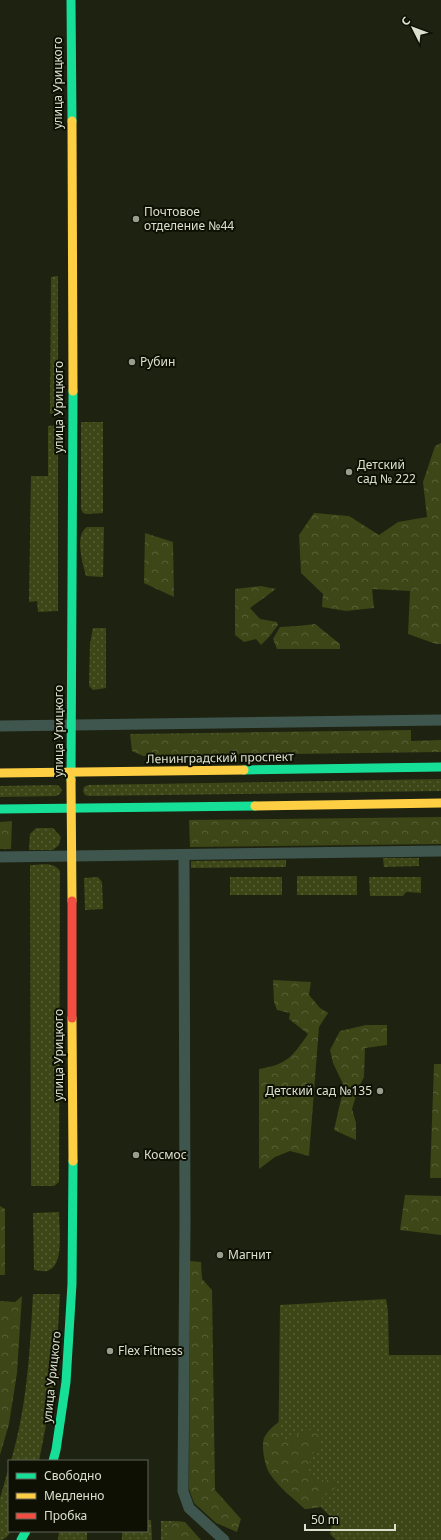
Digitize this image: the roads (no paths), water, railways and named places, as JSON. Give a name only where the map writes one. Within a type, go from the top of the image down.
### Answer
[{"type":"street","name":"улица Урицкого","points":[[53,1460],[66,1382],[72,1284],[73,303],[71,0]]},
{"type":"street","points":[[0,726],[441,720]]},
{"type":"street","name":"Ленинградский проспект","points":[[0,773],[441,766]]},
{"type":"street","points":[[0,809],[441,803]]},
{"type":"street","points":[[0,857],[441,851]]},
{"type":"street","points":[[184,855],[185,1222],[183,1491],[189,1508],[224,1540]]},
{"type":"place","name":"Почтовое отделение №44","points":[[136,219]]},
{"type":"place","name":"Рубин","points":[[132,362]]},
{"type":"place","name":"Детский сад № 222","points":[[349,472]]},
{"type":"place","name":"Детский сад №135","points":[[380,1091]]},
{"type":"place","name":"Космос","points":[[136,1155]]},
{"type":"place","name":"Магнит","points":[[220,1255]]},
{"type":"place","name":"Flex Fitness","points":[[110,1351]]}]
